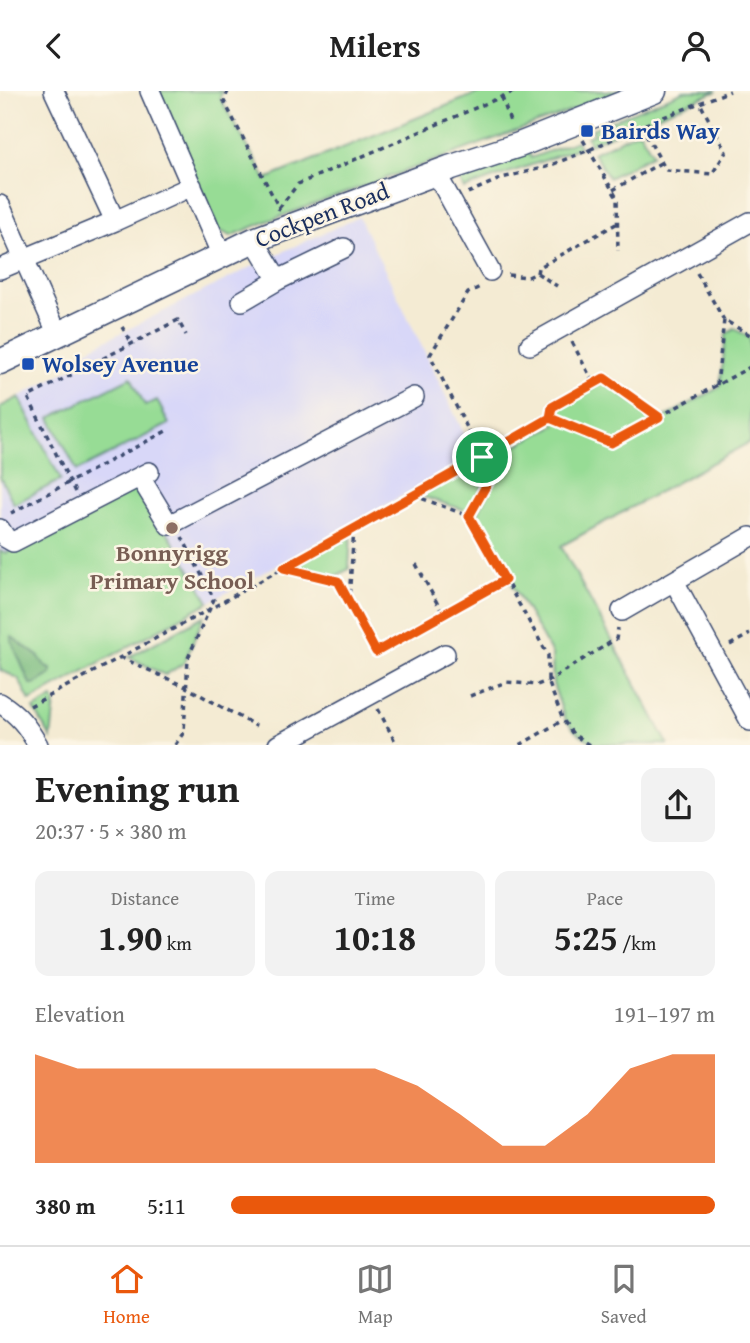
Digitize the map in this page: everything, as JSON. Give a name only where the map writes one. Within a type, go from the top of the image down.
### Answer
[{"type":"main road","name":"Cockpen Road","points":[[0,362],[264,236],[519,145],[654,91]]},
{"type":"street","points":[[54,91],[115,221]]},
{"type":"street","points":[[150,91],[222,256]]},
{"type":"street","points":[[442,171],[491,277]]},
{"type":"street","points":[[0,269],[192,186]]},
{"type":"street","points":[[0,205],[58,335]]},
{"type":"street","points":[[530,345],[567,331],[687,256],[750,222]]},
{"type":"street","points":[[264,236],[278,280]]},
{"type":"street","points":[[242,302],[278,280],[344,248]]},
{"type":"street","points":[[4,522],[6,538],[13,542],[145,474],[169,526],[414,397]]},
{"type":"street","points":[[622,611],[750,537]]},
{"type":"street","points":[[674,581],[750,721]]},
{"type":"street","points":[[278,744],[445,654]]},
{"type":"street","points":[[8,709],[28,727],[38,744]]},
{"type":"path","points":[[228,91],[224,101],[279,208]]},
{"type":"path","points":[[264,236],[279,208],[298,184],[515,91]]},
{"type":"path","points":[[442,171],[463,196],[502,178],[546,167],[730,91]]},
{"type":"path","points":[[502,97],[512,127]]},
{"type":"path","points":[[641,127],[666,170],[712,174],[726,152],[700,103]]},
{"type":"path","points":[[573,123],[617,198],[618,251]]},
{"type":"path","points":[[612,190],[662,162]]},
{"type":"path","points":[[469,516],[491,477],[430,355],[468,293],[491,277],[528,277],[537,273],[538,268],[617,224]]},
{"type":"path","points":[[687,256],[724,320],[750,335]]},
{"type":"path","points":[[537,273],[557,286]]},
{"type":"path","points":[[82,507],[28,397],[178,320],[186,335]]},
{"type":"path","points":[[717,385],[724,320]]},
{"type":"path","points":[[567,331],[594,384]]},
{"type":"path","points":[[550,418],[611,443],[750,367]]},
{"type":"path","points":[[8,709],[120,657],[284,568],[550,418],[552,407],[604,378],[659,417]]},
{"type":"path","points":[[4,522],[170,429]]},
{"type":"path","points":[[413,495],[469,516],[548,655],[548,681],[563,720],[573,734],[589,744]]},
{"type":"path","points":[[349,599],[354,529]]},
{"type":"path","points":[[416,564],[443,614]]},
{"type":"path","points":[[284,568],[338,581],[377,654],[505,580]]},
{"type":"path","points":[[175,744],[184,732],[188,658],[214,599]]},
{"type":"path","points":[[470,696],[506,681],[537,685],[548,681],[615,639],[622,611]]},
{"type":"path","points":[[120,657],[186,687],[256,726]]},
{"type":"path","points":[[370,695],[397,744]]},
{"type":"path","points":[[520,744],[563,720]]},
{"type":"shaded area","name":"Bonnyrigg Primary School","points":[[359,217],[475,456],[30,701],[0,642],[0,407],[81,363],[79,354],[271,257]]},
{"type":"green space","points":[[158,91],[222,91],[220,98],[266,179],[483,91],[626,91],[231,236],[218,230]]},
{"type":"green space","points":[[684,91],[717,91],[590,144],[587,137],[594,134],[592,129]]},
{"type":"green space","points":[[639,131],[653,154],[609,178],[593,153]]},
{"type":"green space","points":[[577,141],[580,147],[464,189],[458,177],[529,152],[531,158]]},
{"type":"green space","points":[[735,329],[750,338],[750,442],[561,546],[668,744],[595,744],[575,731],[565,719],[553,684],[552,654],[475,520],[508,450],[555,425],[554,410],[604,382],[660,420],[720,387],[726,334]]},
{"type":"green space","points":[[131,377],[145,406],[157,400],[169,424],[77,471],[50,418]]},
{"type":"green space","points":[[19,397],[61,480],[14,504],[0,477],[0,407]]},
{"type":"green space","points":[[479,462],[487,478],[468,511],[424,497],[423,493]]},
{"type":"green space","points":[[140,486],[209,602],[30,701],[18,678],[0,670],[0,551],[6,553]]},
{"type":"green space","points":[[351,532],[349,569],[336,576],[293,566]]},
{"type":"green space","points":[[204,616],[184,663],[165,675],[129,657]]},
{"type":"green space","points":[[12,637],[39,657],[46,667],[51,669],[51,674],[30,684]]},
{"type":"green space","points":[[53,698],[55,702],[51,738],[34,709]]},
{"type":"place","name":"Bairds Way","points":[[587,131]]},
{"type":"place","name":"Wolsey Avenue","points":[[28,364]]},
{"type":"place","name":"Bonnyrigg Primary School","points":[[172,528]]},
{"type":"route","points":[[482,457],[413,495],[284,568],[338,581],[376,652],[505,580],[469,516],[491,477],[482,457],[550,418],[611,443],[659,417],[604,378],[552,407],[550,418],[482,457]]}]
